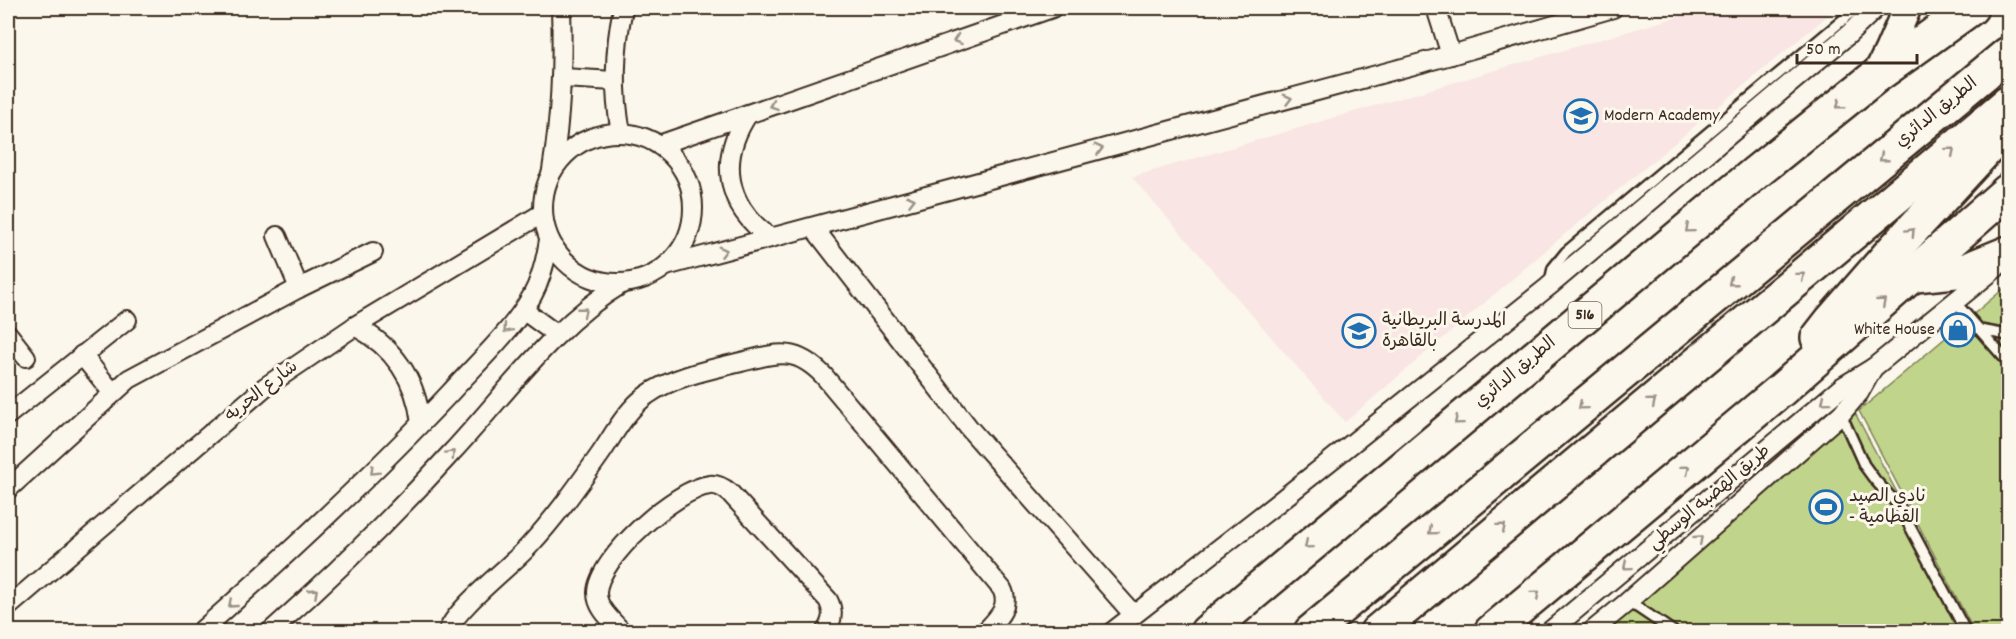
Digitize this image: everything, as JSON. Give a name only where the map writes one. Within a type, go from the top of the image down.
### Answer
[{"type":"highway","name":"الطريق الدائري","points":[[1207,632],[1754,174],[1876,76],[1971,8]]},
{"type":"highway","name":"الطريق الدائري","points":[[1311,632],[2008,54]]},
{"type":"highway","name":"الطريق الدائري","points":[[1377,632],[2008,103]]},
{"type":"highway","points":[[1780,390],[1832,320],[2008,126]]},
{"type":"highway","points":[[1491,632],[1915,275],[2008,190]]},
{"type":"highway","points":[[1915,275],[1966,270],[2008,256]]},
{"type":"street","points":[[552,173],[564,156],[581,143],[600,135],[621,133],[641,137],[659,145],[676,161],[688,181],[693,203],[691,227],[681,248],[666,266],[653,275],[623,283],[601,282],[579,273],[562,259],[549,240],[543,213],[545,192],[552,173],[558,136],[562,78],[561,8]]},
{"type":"street","points":[[621,133],[614,81],[615,54],[623,8]]},
{"type":"street","points":[[996,26],[1000,8]]},
{"type":"street","points":[[659,145],[1052,8]]},
{"type":"street","points":[[1436,8],[1451,55]]},
{"type":"street","points":[[666,266],[1451,55],[1613,8]]},
{"type":"street","points":[[1112,632],[1548,287],[1645,196],[1709,142],[1849,34],[1876,8]]},
{"type":"street","points":[[1876,76],[1907,8]]},
{"type":"street","points":[[562,78],[614,81]]},
{"type":"street","points":[[748,114],[732,146],[730,181],[740,208],[754,225],[771,238]]},
{"type":"street","name":"شارع الحريه","points":[[8,607],[237,409],[294,366],[355,326],[543,213]]},
{"type":"street","points":[[813,226],[969,428],[1133,614]]},
{"type":"street","points":[[277,236],[298,288]]},
{"type":"street","points":[[200,632],[327,517],[422,423],[523,310],[541,277],[549,240]]},
{"type":"street","points":[[8,489],[112,392],[146,369],[298,288],[373,252]]},
{"type":"street","name":"طريق الهضبه الوسطي","points":[[1549,632],[1842,387],[1874,368],[2008,256]]},
{"type":"street","points":[[270,632],[406,502],[556,334],[588,306],[623,283]]},
{"type":"street","points":[[523,310],[556,334]]},
{"type":"street","points":[[8,415],[127,320]]},
{"type":"street","points":[[355,326],[378,340],[397,359],[414,389],[422,423]]},
{"type":"street","points":[[8,334],[26,357]]},
{"type":"street","points":[[448,632],[457,614],[510,566],[547,526],[628,415],[646,395],[670,382],[731,364],[780,353],[799,356],[824,376],[1002,589],[1005,594],[1005,605],[998,619],[985,632]]},
{"type":"street","points":[[82,355],[112,392]]},
{"type":"street","name":"طريق الهضبه الوسطي","points":[[1591,632],[1840,414],[1859,393],[1874,368]]},
{"type":"street","points":[[622,632],[600,606],[597,592],[600,578],[627,541],[643,525],[680,498],[708,485],[717,485],[730,494],[828,600],[832,618],[825,632]]},
{"type":"street","points":[[1609,582],[1625,604]]},
{"type":"lane","points":[[1709,142],[1857,8]]},
{"type":"lane","points":[[1955,302],[2008,362]]},
{"type":"lane","points":[[1980,330],[2008,335]]},
{"type":"lane","points":[[1840,414],[1864,465],[1899,506],[1966,632]]},
{"type":"lane","points":[[1625,604],[1630,611],[1663,632]]},
{"type":"lane","points":[[1625,604],[1637,607],[1674,632]]},
{"type":"shaded area","name":"المدرسة البريطانية بالقاهرة","points":[[1708,8],[1837,8],[1559,239],[1345,422],[1132,177]]},
{"type":"green space","points":[[2008,285],[2008,631],[1974,631],[1859,411]]},
{"type":"green space","name":"نادي الصيد - القطامية","points":[[1855,413],[1970,631],[1604,632]]},
{"type":"place","name":"Modern Academy","points":[[1581,116]]},
{"type":"place","name":"White House","points":[[1958,330]]},
{"type":"place","name":"المدرسة البريطانية بالقاهرة","points":[[1359,331]]},
{"type":"place","name":"نادي الصيد - القطامية","points":[[1826,507]]}]
